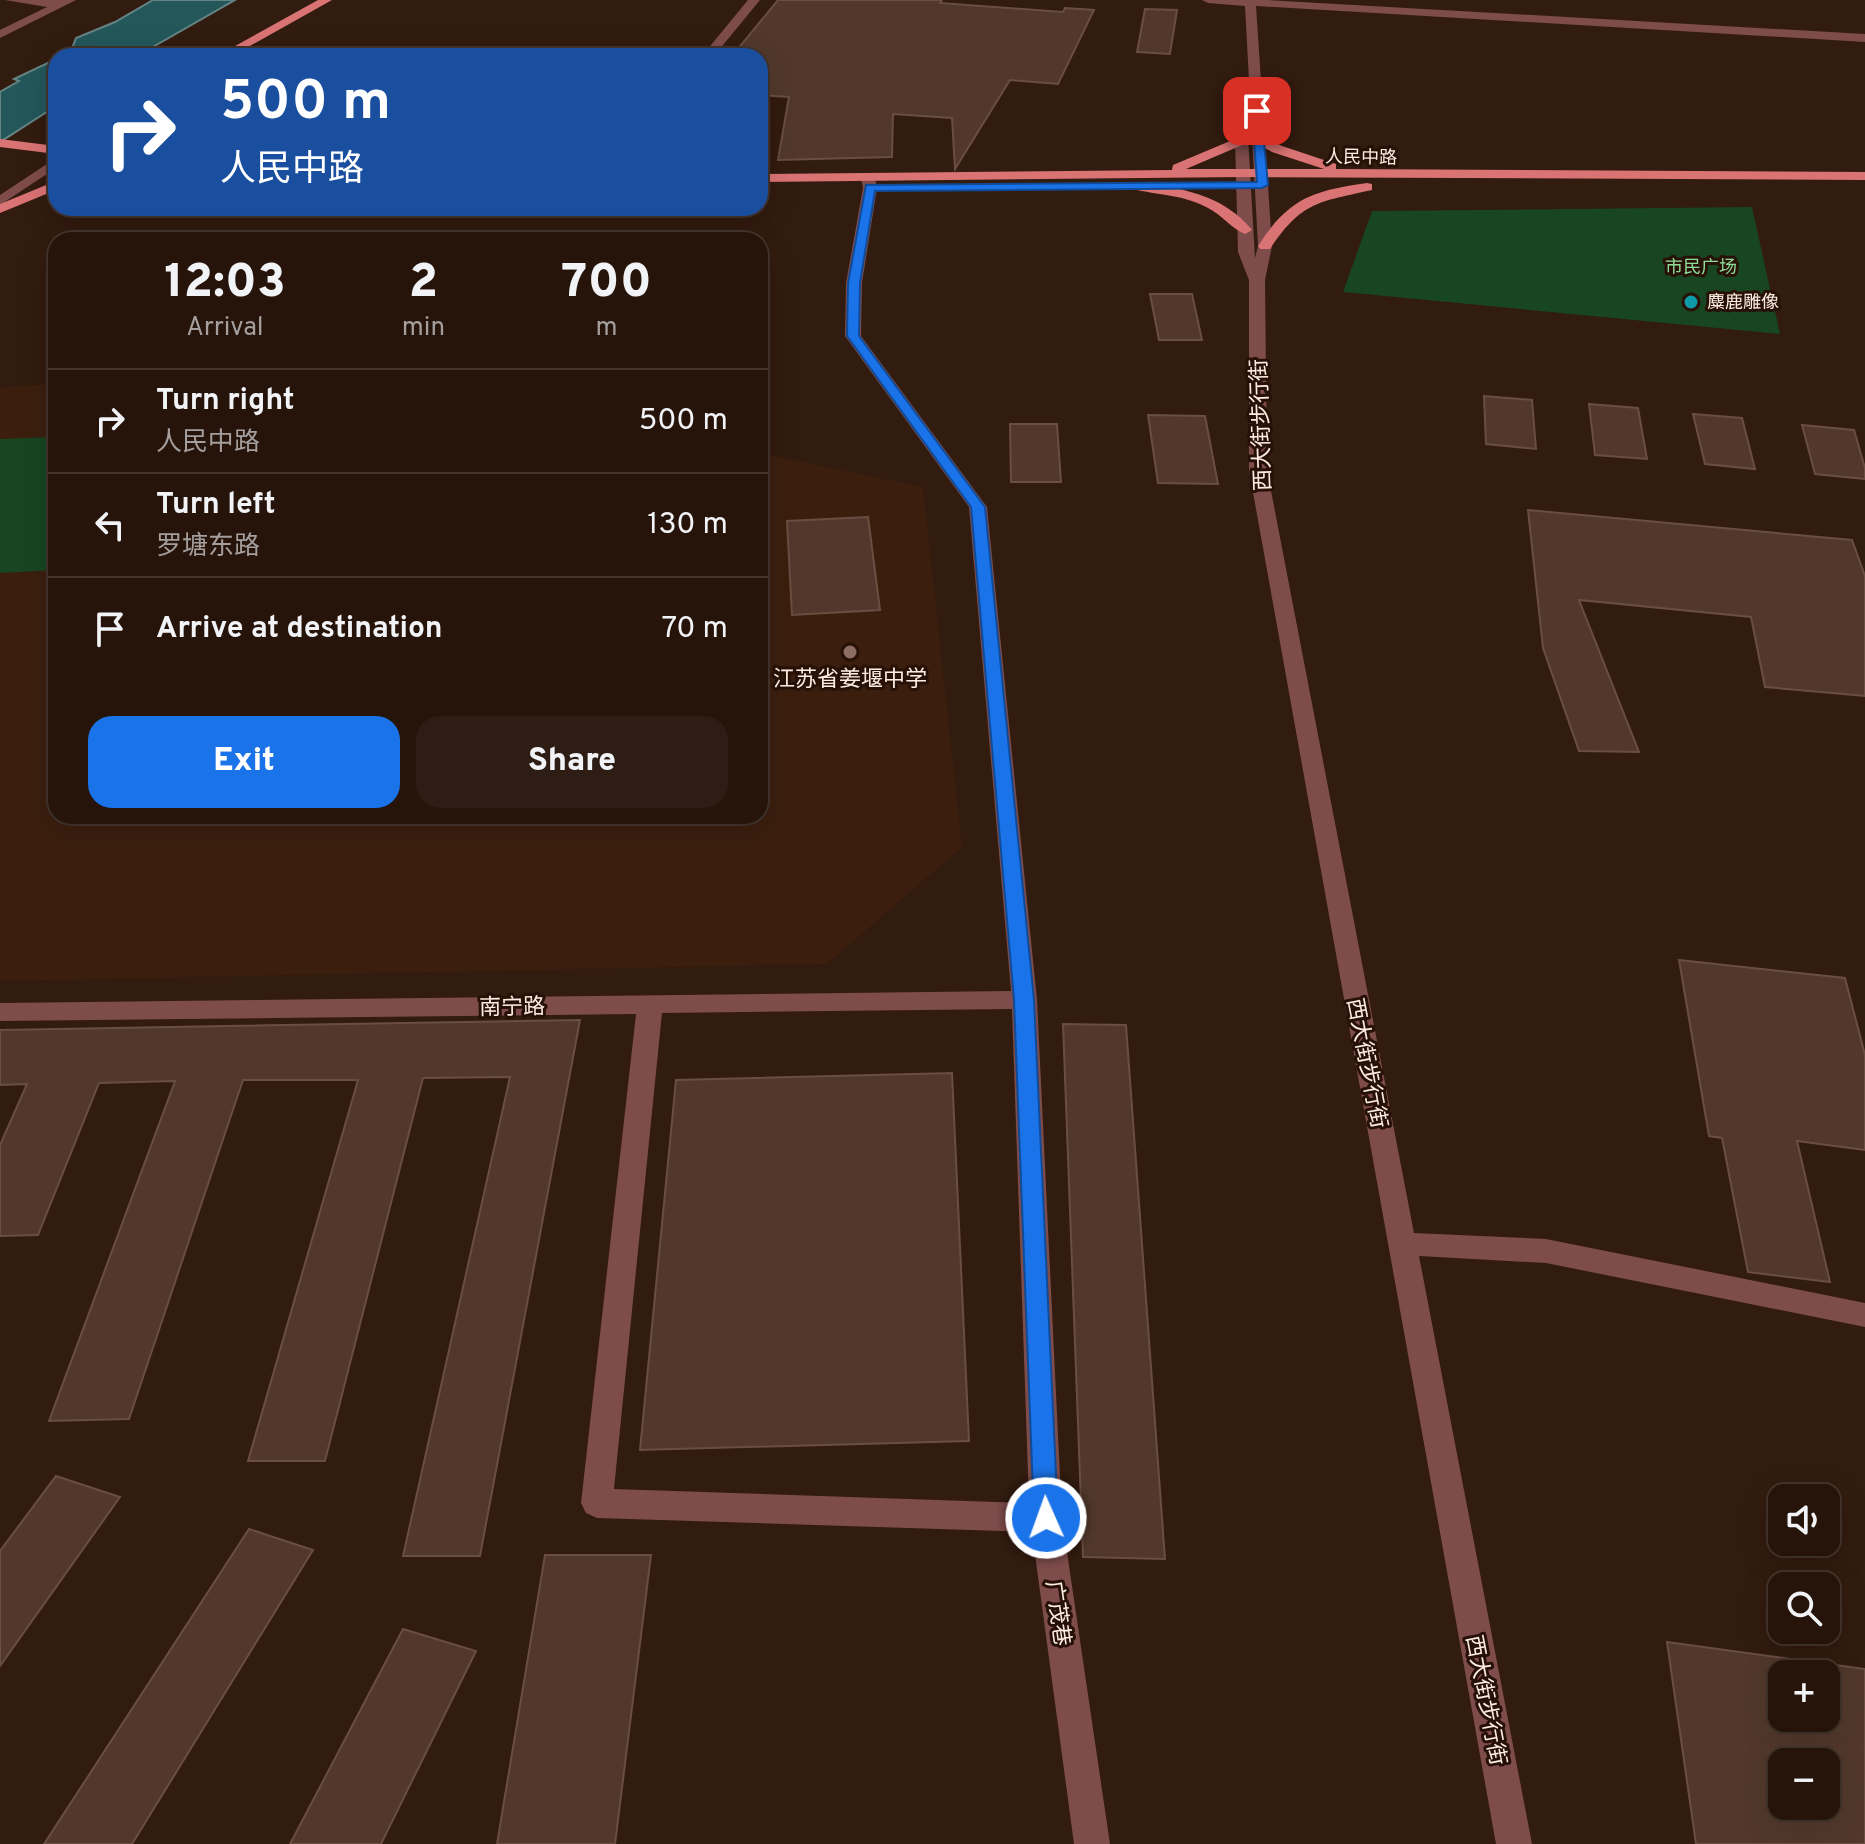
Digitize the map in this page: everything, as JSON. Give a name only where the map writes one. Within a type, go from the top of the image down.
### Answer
[{"type":"main road","points":[[239,48],[330,4]]},
{"type":"main road","points":[[256,48],[330,4]]},
{"type":"main road","points":[[0,132],[32,135],[48,145]]},
{"type":"main road","points":[[1258,138],[1277,149],[1374,181]]},
{"type":"main road","points":[[1150,175],[1186,166],[1242,140]]},
{"type":"main road","points":[[0,143],[48,149]]},
{"type":"main road","name":"人民中路","points":[[768,187],[1150,175],[1243,179],[1865,187]]},
{"type":"main road","name":"人民中路","points":[[1374,181],[1865,176]]},
{"type":"main road","name":"人民中路","points":[[768,178],[869,183],[1130,186],[1243,179]]},
{"type":"main road","points":[[1265,246],[1281,219],[1301,202],[1374,181]]},
{"type":"main road","points":[[1130,186],[1183,193],[1217,204],[1245,230]]},
{"type":"main road","points":[[0,209],[48,188]]},
{"type":"street","points":[[11,0],[65,3]]},
{"type":"street","points":[[715,48],[754,0]]},
{"type":"street","points":[[1208,0],[1865,38]]},
{"type":"street","points":[[1237,33],[1243,1]]},
{"type":"street","points":[[1243,1],[1262,179],[1265,246],[1257,280]]},
{"type":"street","points":[[0,34],[65,3]]},
{"type":"street","points":[[1239,79],[1245,252],[1257,280]]},
{"type":"street","points":[[0,184],[48,154]]},
{"type":"street","points":[[0,201],[48,156]]},
{"type":"street","name":"广茂巷","points":[[869,183],[854,283],[853,336],[978,507],[1024,1000],[1046,1518],[1092,1844]]},
{"type":"street","name":"西大街步行街","points":[[1257,280],[1258,470],[1514,1844]]},
{"type":"street","name":"南宁路","points":[[0,1012],[1024,1000]]},
{"type":"street","points":[[650,1004],[597,1503],[1046,1518]]},
{"type":"street","points":[[1402,1244],[1546,1251],[1865,1315]]},
{"type":"shaded area","name":"江苏省姜堰中学","points":[[48,384],[48,824],[768,824],[768,455],[923,487],[962,847],[827,964],[0,981],[0,387]]},
{"type":"green space","name":"市民广场","points":[[1752,207],[1780,334],[1343,292],[1372,211]]},
{"type":"green space","points":[[48,437],[48,570],[0,573],[0,439]]},
{"type":"water","points":[[153,0],[235,0],[151,48],[72,48],[76,38],[115,22]]},
{"type":"water","points":[[48,63],[48,111],[0,142],[0,92],[19,81],[14,79]]},
{"type":"building","points":[[778,0],[942,0],[940,3],[1063,12],[1065,8],[1094,10],[1058,84],[1010,80],[955,169],[952,118],[893,114],[892,157],[778,160],[789,97],[768,96],[768,48],[739,48]]},
{"type":"building","points":[[1145,9],[1177,10],[1170,54],[1137,52]]},
{"type":"building","points":[[1150,294],[1192,294],[1202,340],[1159,340]]},
{"type":"building","points":[[1484,396],[1532,400],[1536,449],[1486,444]]},
{"type":"building","points":[[1589,404],[1638,408],[1647,459],[1595,455]]},
{"type":"building","points":[[1693,414],[1742,418],[1755,469],[1705,464]]},
{"type":"building","points":[[1148,415],[1205,416],[1218,484],[1158,483]]},
{"type":"building","points":[[1010,424],[1057,424],[1061,482],[1011,482]]},
{"type":"building","points":[[1802,425],[1854,430],[1865,468],[1865,479],[1815,474]]},
{"type":"building","points":[[1528,510],[1852,540],[1865,576],[1865,696],[1765,687],[1751,617],[1579,600],[1639,752],[1579,751],[1543,648]]},
{"type":"building","points":[[868,517],[880,610],[792,615],[787,521]]},
{"type":"building","points":[[1679,960],[1845,978],[1865,1055],[1865,1150],[1797,1141],[1830,1282],[1748,1272],[1722,1138],[1709,1136]]},
{"type":"building","points":[[580,1020],[480,1556],[403,1556],[510,1077],[423,1078],[325,1461],[248,1461],[358,1080],[243,1080],[129,1419],[49,1421],[175,1081],[99,1083],[38,1235],[0,1236],[0,1145],[27,1084],[0,1085],[0,1030]]},
{"type":"building","points":[[1063,1024],[1126,1025],[1165,1559],[1083,1557]]},
{"type":"building","points":[[952,1073],[969,1441],[640,1450],[676,1080]]},
{"type":"building","points":[[56,1476],[120,1497],[0,1666],[0,1551]]},
{"type":"building","points":[[249,1529],[313,1550],[132,1844],[44,1844]]},
{"type":"building","points":[[545,1555],[651,1555],[615,1844],[497,1844]]},
{"type":"building","points":[[403,1629],[476,1651],[381,1844],[290,1844]]},
{"type":"building","points":[[1667,1642],[1799,1660],[1768,1660],[1768,1732],[1840,1732],[1840,1666],[1865,1669],[1865,1844],[1696,1844]]},
{"type":"place","name":"麋鹿雕像","points":[[1691,302]]},
{"type":"place","name":"江苏省姜堰中学","points":[[850,652]]},
{"type":"route","points":[[1046,1518],[1024,1000],[978,507],[853,336],[854,283],[870,188],[1262,185],[1257,111]]}]
